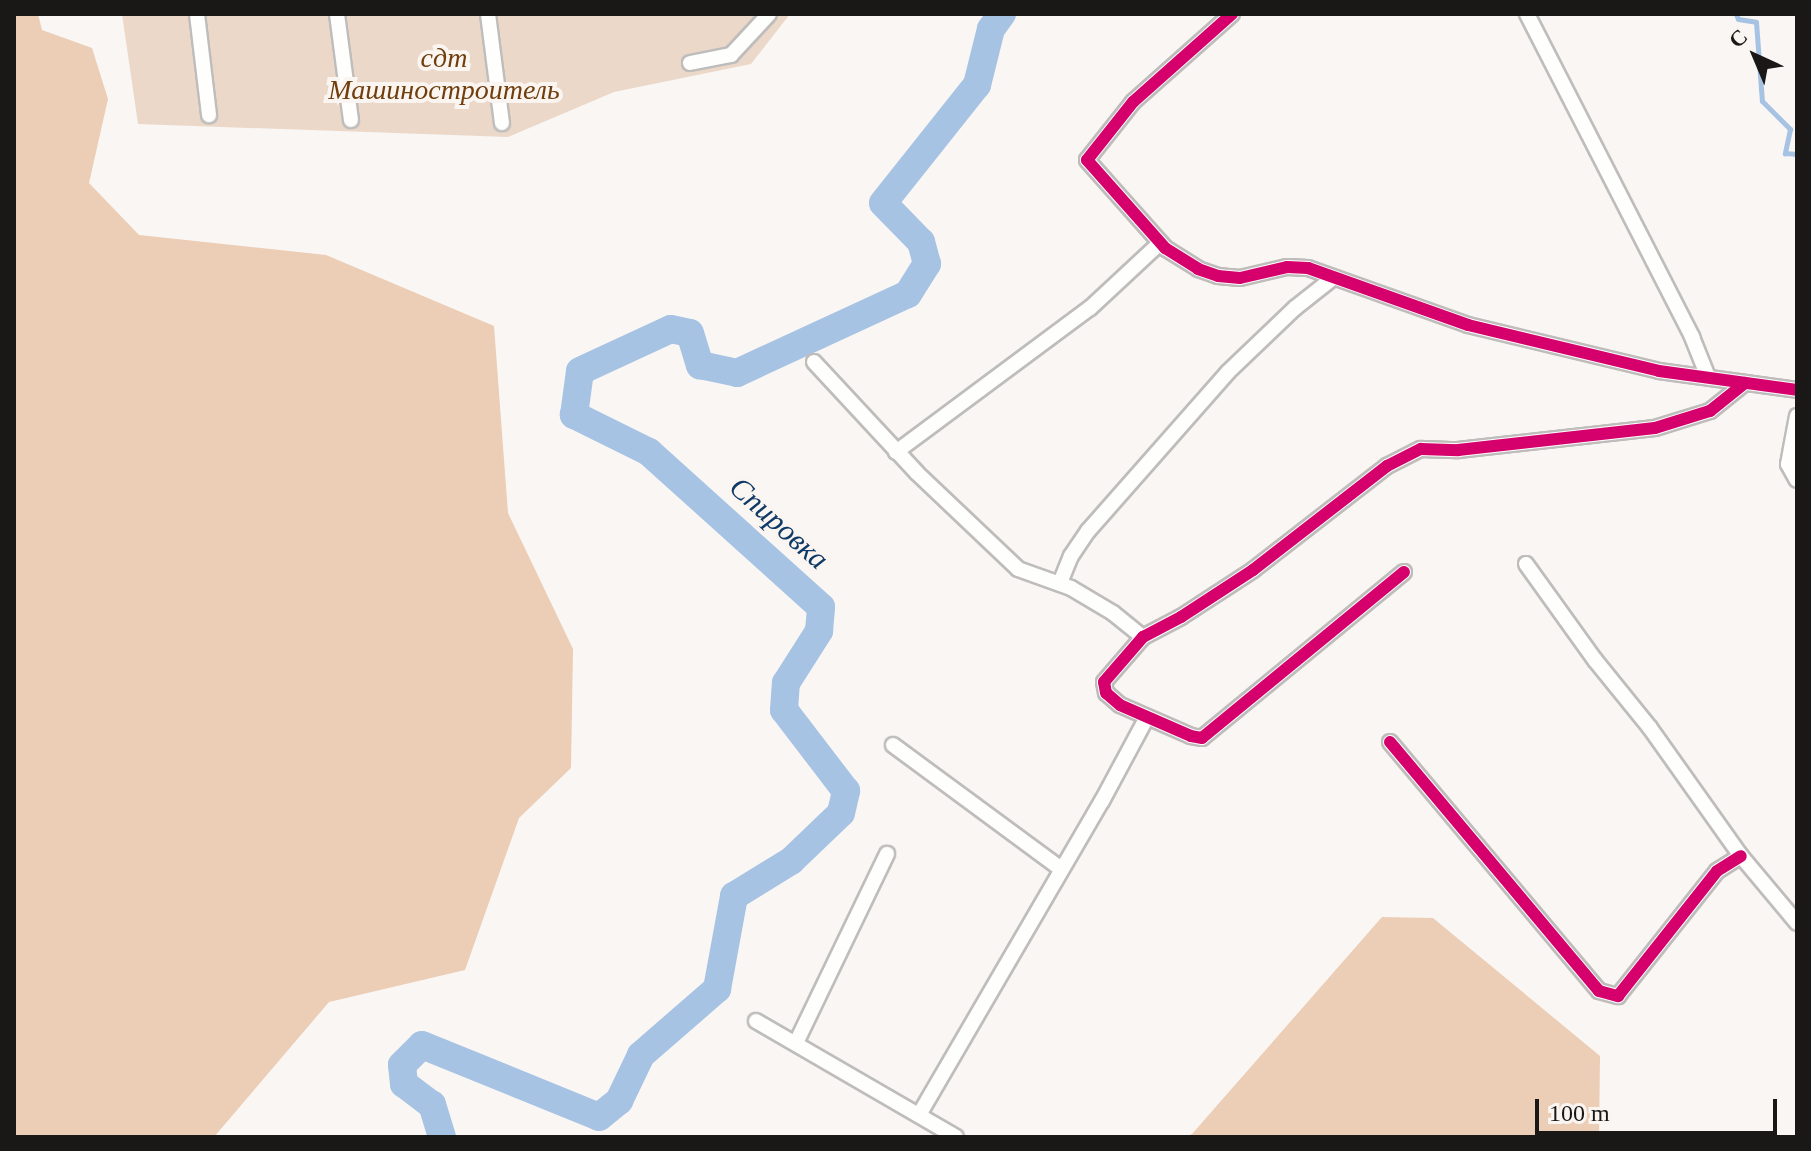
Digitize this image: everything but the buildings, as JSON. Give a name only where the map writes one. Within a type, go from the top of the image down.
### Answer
[{"type":"street","points":[[197,14],[209,115]]},
{"type":"street","points":[[337,14],[351,120]]},
{"type":"street","points":[[488,14],[502,123]]},
{"type":"street","points":[[1232,14],[1133,102],[1087,160],[1160,243],[1198,269],[1218,276],[1240,278],[1287,267],[1308,268],[1468,325],[1659,371],[1797,390]]},
{"type":"street","points":[[1527,14],[1692,337],[1708,377]]},
{"type":"street","points":[[690,63],[731,55],[765,15]]},
{"type":"street","points":[[896,452],[1090,308],[1160,243]]},
{"type":"street","points":[[1060,583],[1071,556],[1088,531],[1228,372],[1295,308],[1333,278]]},
{"type":"street","points":[[814,362],[896,452],[1018,569],[1060,583],[1113,613],[1143,637]]},
{"type":"street","points":[[1404,572],[1202,738],[1120,705],[1106,693],[1104,682],[1143,637],[1181,617],[1253,570],[1387,466],[1421,449],[1458,450],[1655,428],[1710,411],[1745,383]]},
{"type":"street","points":[[1797,416],[1788,464],[1797,480]]},
{"type":"street","points":[[1526,564],[1595,660],[1650,728],[1741,856],[1797,923]]},
{"type":"street","points":[[919,1115],[1060,868],[1102,801],[1147,717]]},
{"type":"street","points":[[1390,742],[1599,991],[1618,996],[1717,871],[1741,856]]},
{"type":"street","points":[[893,745],[1060,868]]},
{"type":"street","points":[[796,1043],[887,854]]},
{"type":"street","points":[[756,1021],[956,1137]]},
{"type":"green space","name":"сдт Машиностроитель","points":[[122,14],[790,14],[751,64],[614,92],[508,137],[138,124]]},
{"type":"shaded area","points":[[14,14],[38,14],[42,30],[92,48],[108,99],[89,183],[139,235],[326,255],[494,326],[508,513],[573,649],[571,768],[519,818],[465,970],[329,1002],[214,1137],[14,1137]]},
{"type":"shaded area","points":[[1382,917],[1433,918],[1600,1056],[1599,1137],[1184,1137],[1192,1134]]},
{"type":"waterway","name":"Спировка","points":[[442,1137],[432,1105],[404,1084],[402,1065],[422,1045],[599,1117],[619,1101],[641,1055],[717,989],[734,896],[791,861],[841,813],[846,791],[784,710],[786,683],[819,631],[821,607],[649,452],[574,415],[580,371],[671,329],[690,333],[700,365],[737,373],[908,294],[927,264],[921,242],[883,203],[977,85],[991,29],[1002,14]]},
{"type":"waterway","points":[[1736,14],[1738,19],[1756,22],[1762,101],[1790,129],[1785,153],[1797,154]]},
{"type":"cycle path","points":[[1232,14],[1133,102],[1087,160],[1165,248],[1198,269],[1218,276],[1240,278],[1287,267],[1308,268],[1468,325],[1659,371],[1797,390]]},
{"type":"cycle path","points":[[1404,572],[1202,738],[1120,705],[1106,693],[1104,682],[1143,637],[1181,617],[1253,570],[1387,466],[1421,449],[1458,450],[1655,428],[1710,411],[1745,383]]},
{"type":"cycle path","points":[[1390,742],[1599,991],[1618,996],[1717,871],[1741,856]]}]
